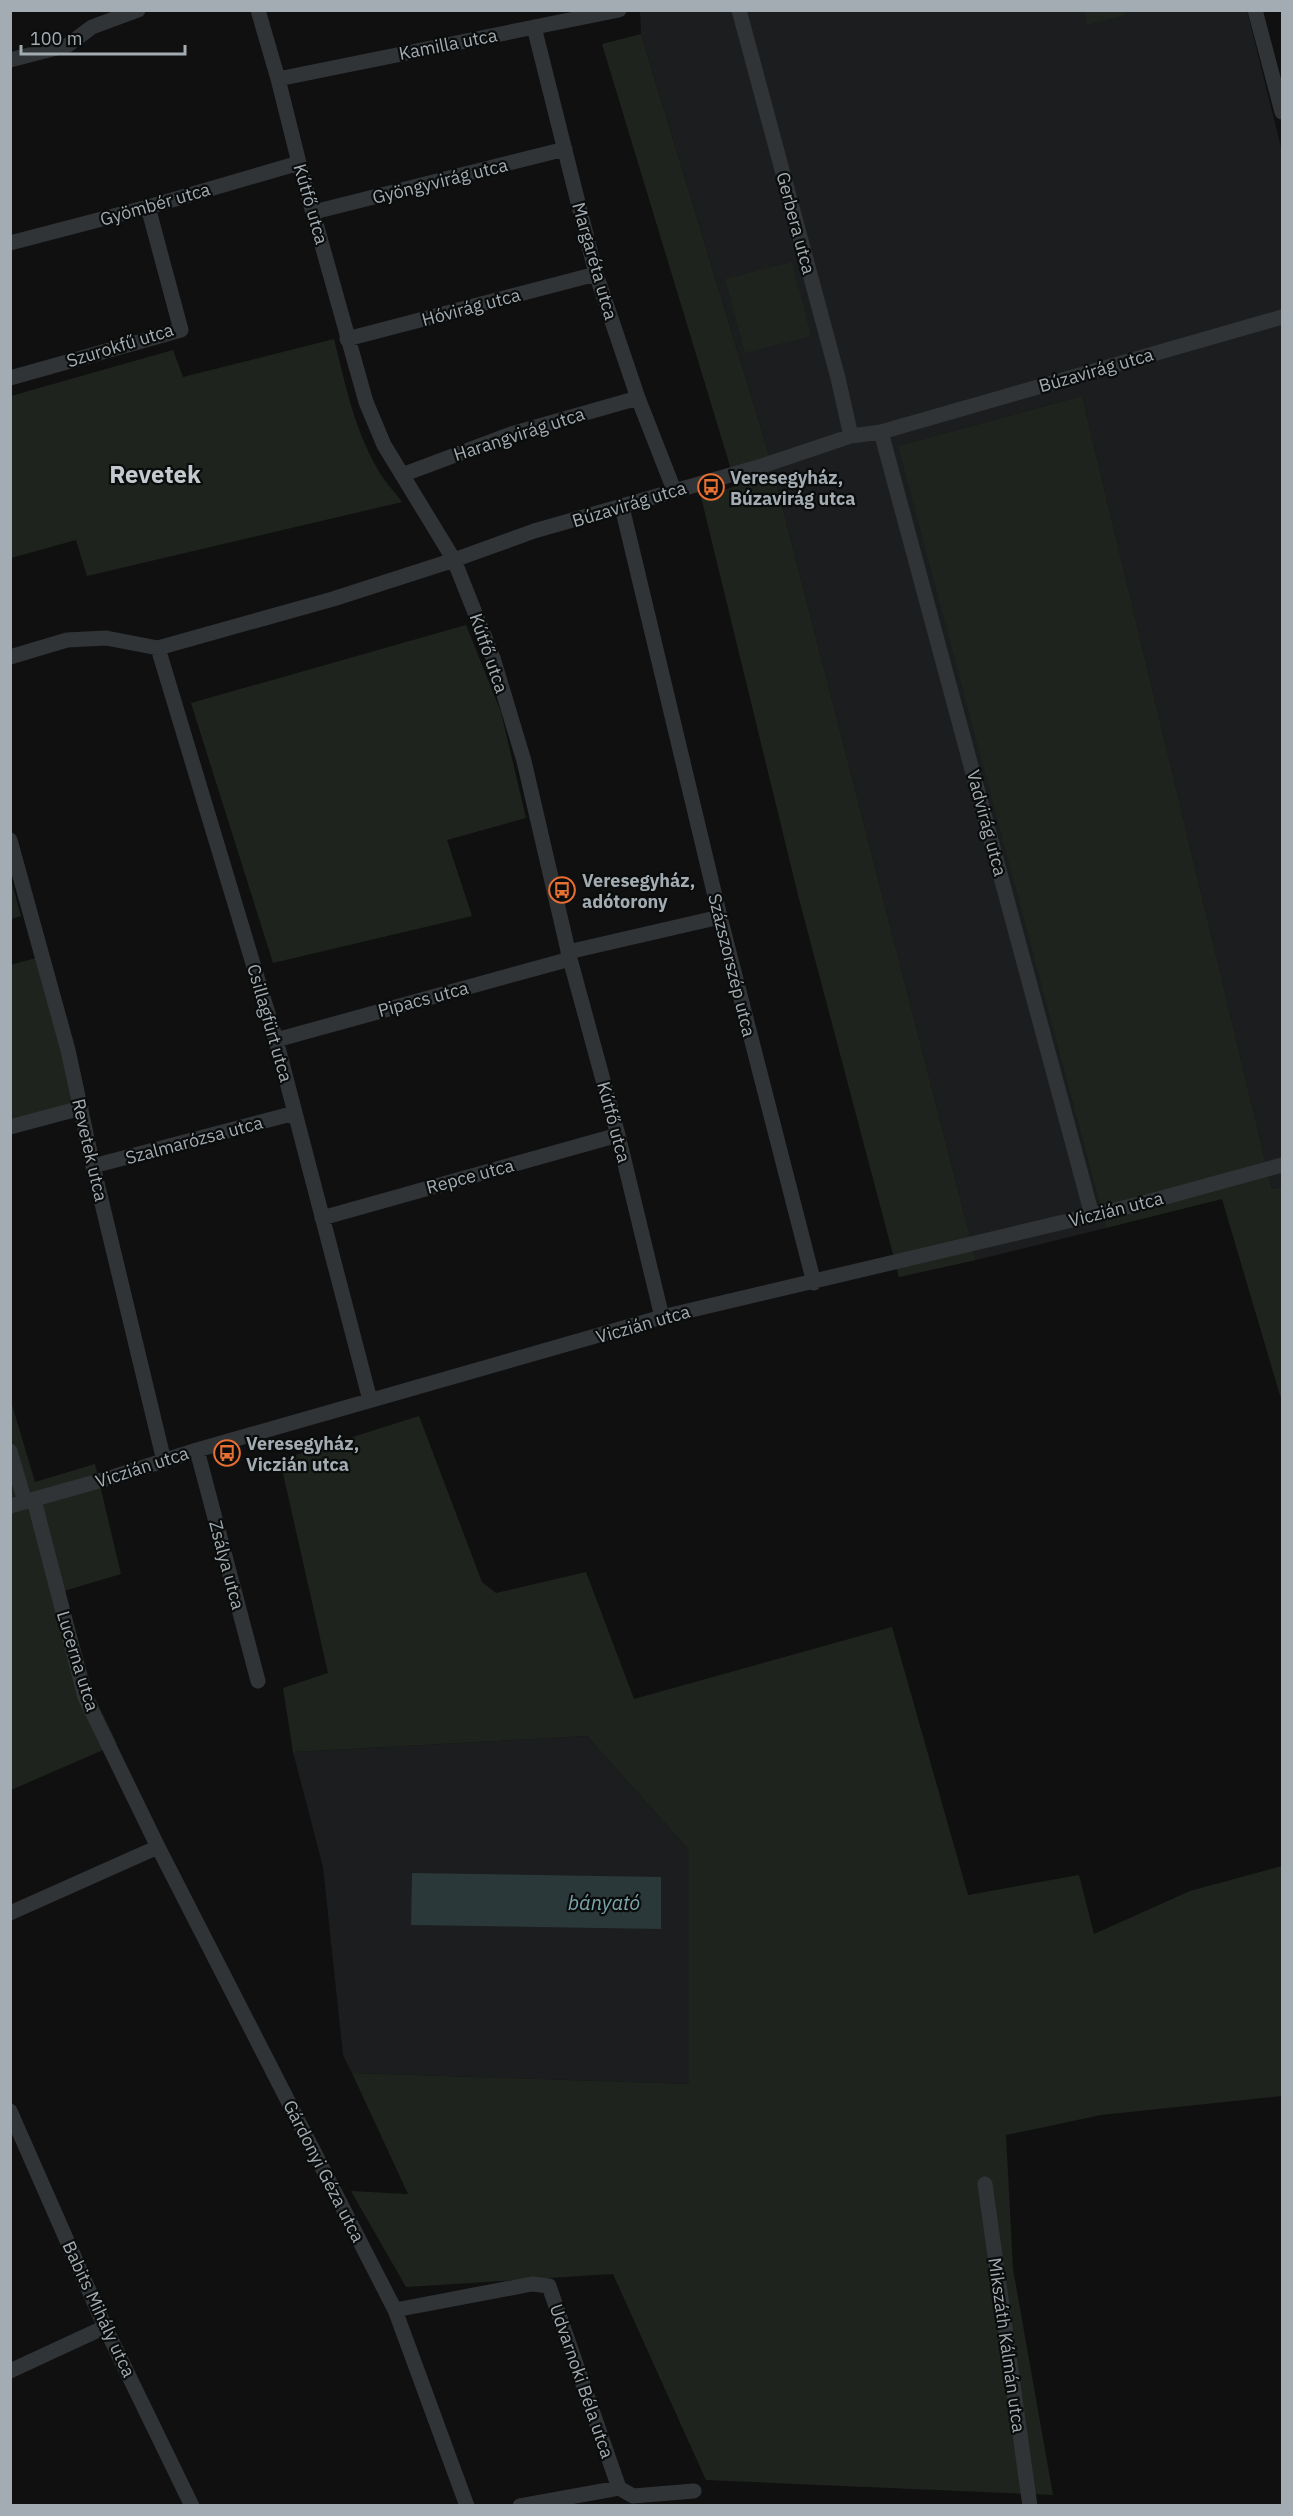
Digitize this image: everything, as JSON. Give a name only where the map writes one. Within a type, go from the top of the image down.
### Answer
[{"type":"street","points":[[10,60],[68,45],[92,27],[138,10]]},
{"type":"street","name":"Kútfő utca","points":[[258,10],[278,79],[298,163],[314,212],[366,402],[384,445],[430,517],[454,560],[493,658],[520,749],[569,955],[618,1135],[662,1317]]},
{"type":"street","name":"Kamilla utca","points":[[278,79],[619,10]]},
{"type":"street","name":"Gerbera utca","points":[[739,10],[838,378],[851,436]]},
{"type":"street","points":[[1255,10],[1282,112]]},
{"type":"street","name":"Margaréta utca","points":[[534,27],[596,274],[638,398],[674,490]]},
{"type":"street","name":"Gyöngyvirág utca","points":[[314,212],[565,149]]},
{"type":"street","name":"Gyömbér utca","points":[[10,243],[148,207],[298,163]]},
{"type":"street","name":"Szurokfű utca","points":[[10,378],[181,330],[148,207]]},
{"type":"street","name":"Hóvirág utca","points":[[347,339],[596,274]]},
{"type":"street","name":"Búzavirág utca","points":[[10,657],[67,640],[106,638],[158,648],[333,599],[454,560],[534,531],[762,466],[851,436],[881,432],[1282,317]]},
{"type":"street","name":"Harangvirág utca","points":[[402,475],[511,434],[638,398]]},
{"type":"street","name":"Vadvirág utca","points":[[881,432],[1092,1215]]},
{"type":"street","name":"Százszorszép utca","points":[[622,507],[720,917],[814,1283]]},
{"type":"street","name":"Csillagfürt utca","points":[[158,648],[276,1040],[370,1400]]},
{"type":"street","name":"Revetek utca","points":[[12,850],[68,1050],[93,1166],[164,1461]]},
{"type":"street","name":"Pipacs utca","points":[[276,1040],[569,955],[720,917]]},
{"type":"street","points":[[10,1127],[81,1108]]},
{"type":"street","name":"Szalmarózsa utca","points":[[93,1166],[295,1113]]},
{"type":"street","name":"Repce utca","points":[[322,1218],[618,1135]]},
{"type":"street","name":"Viczián utca","points":[[23,1502],[662,1317],[814,1283],[1092,1215],[1282,1165]]},
{"type":"street","name":"Lucerna utca","points":[[10,1450],[23,1502],[86,1697],[158,1847]]},
{"type":"street","name":"Zsálya utca","points":[[197,1450],[258,1681]]},
{"type":"street","points":[[10,1913],[158,1847]]},
{"type":"street","name":"Gárdonyi Géza utca","points":[[158,1847],[395,2310],[467,2505]]},
{"type":"street","name":"Babits Mihály utca","points":[[10,2111],[105,2327],[192,2505]]},
{"type":"street","name":"Mikszáth Kálmán utca","points":[[985,2184],[1030,2505]]},
{"type":"street","name":"Udvarnoki Béla utca","points":[[395,2310],[532,2284],[549,2286],[619,2488]]},
{"type":"street","points":[[10,2371],[105,2327]]},
{"type":"street","points":[[520,2505],[619,2488],[633,2496],[694,2491]]},
{"type":"shaded area","points":[[640,11],[1247,11],[1282,151],[1282,1187],[1272,1189],[1082,396],[899,446],[1106,1228],[976,1260],[769,455],[641,34]]},
{"type":"shaded area","points":[[1084,11],[1124,11],[1125,15],[1087,25]]},
{"type":"shaded area","points":[[641,34],[769,455],[976,1260],[899,1277],[798,895],[701,497],[736,486],[602,44]]},
{"type":"shaded area","points":[[792,262],[811,336],[745,353],[725,279]]},
{"type":"shaded area","points":[[334,339],[362,437],[379,472],[402,502],[87,576],[76,540],[11,558],[11,396],[173,350],[183,377]]},
{"type":"shaded area","points":[[1082,396],[1272,1189],[1282,1187],[1282,1402],[1222,1199],[1106,1228],[898,446]]},
{"type":"shaded area","points":[[466,625],[501,712],[526,818],[447,840],[472,916],[273,963],[191,703]]},
{"type":"shaded area","points":[[10,876],[21,916],[11,919],[10,919]]},
{"type":"shaded area","points":[[36,958],[64,1049],[74,1105],[10,1120],[10,965]]},
{"type":"shaded area","points":[[10,1398],[35,1482],[95,1464],[121,1574],[64,1591],[94,1696],[117,1744],[11,1790]]},
{"type":"shaded area","points":[[419,1416],[482,1582],[496,1593],[586,1572],[634,1699],[892,1627],[968,1895],[1079,1875],[1094,1934],[1190,1891],[1282,1866],[1282,2096],[1101,2115],[1006,2135],[1013,2269],[1053,2495],[706,2480],[613,2274],[406,2287],[351,2191],[408,2194],[352,2073],[689,2084],[689,1850],[587,1736],[293,1752],[283,1688],[328,1673],[280,1460]]},
{"type":"shaded area","points":[[587,1736],[689,1850],[689,2084],[352,2073],[343,2055],[323,1867],[293,1752]]},
{"type":"water","name":"bányató","points":[[412,1873],[661,1877],[661,1929],[411,1925]]},
{"type":"place","name":"Veresegyház, Búzavirág utca","points":[[711,487]]},
{"type":"place","name":"Veresegyház, adótorony","points":[[562,890]]},
{"type":"place","name":"Veresegyház, Viczián utca","points":[[227,1453]]},
{"type":"district","name":"Revetek","points":[[155,474]]}]
